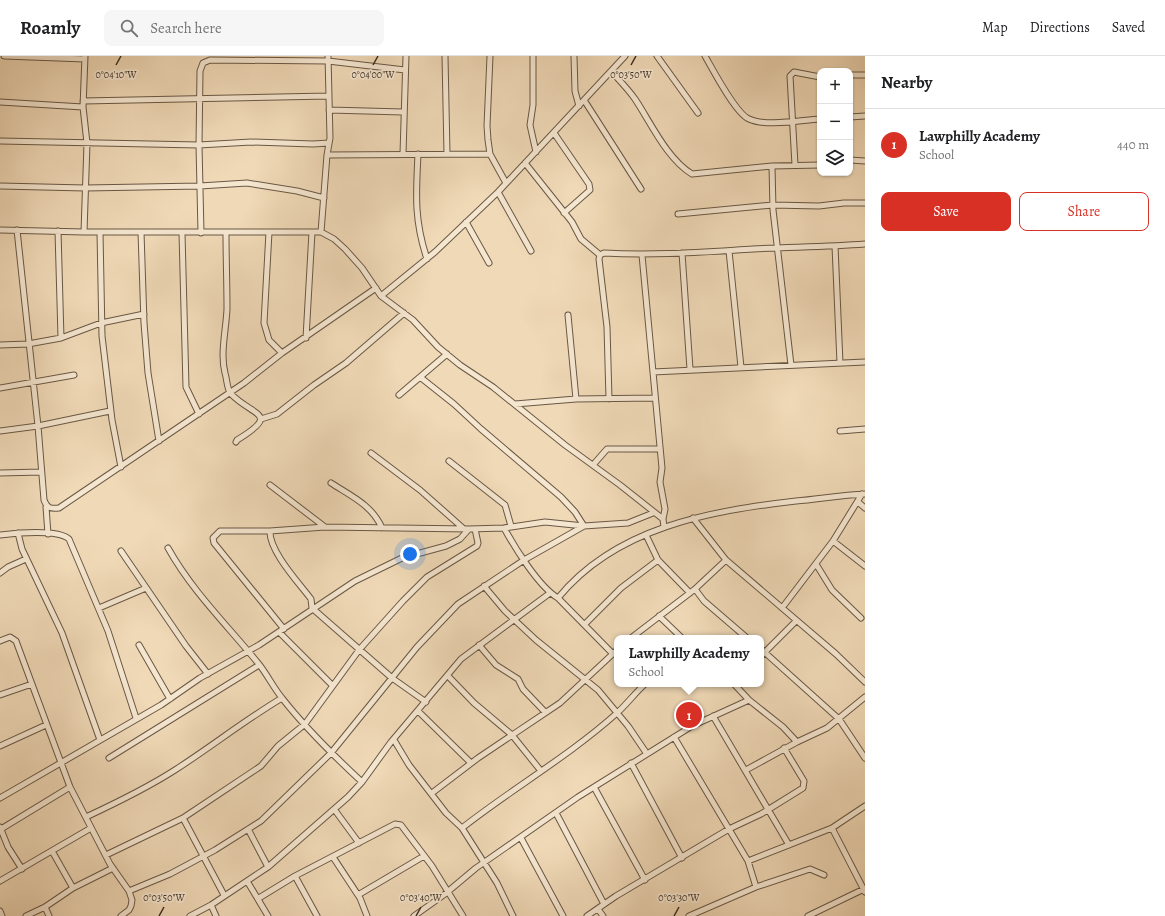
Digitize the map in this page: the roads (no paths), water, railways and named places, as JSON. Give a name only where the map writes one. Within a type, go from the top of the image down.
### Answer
[{"type":"street","points":[[4,56],[85,58],[83,104],[87,143],[84,232]]},
{"type":"street","points":[[403,154],[403,112],[406,56]]},
{"type":"street","points":[[446,56],[447,154]]},
{"type":"street","points":[[490,56],[486,126],[490,154],[506,183]]},
{"type":"street","points":[[533,56],[533,105],[530,125],[536,152]]},
{"type":"street","points":[[574,56],[574,91],[579,106]]},
{"type":"street","points":[[381,296],[426,259],[498,192],[625,56]]},
{"type":"street","points":[[657,56],[698,113]]},
{"type":"street","points":[[706,56],[724,89],[741,114],[748,119],[758,122],[817,119]]},
{"type":"street","points":[[201,233],[199,99],[200,71],[203,63],[210,60],[328,59],[405,70]]},
{"type":"street","points":[[322,232],[329,143],[328,59]]},
{"type":"street","points":[[611,71],[634,98],[658,136],[681,167],[692,174],[772,166],[817,164]]},
{"type":"street","points":[[795,165],[794,121],[790,76],[794,72],[817,76]]},
{"type":"street","points":[[853,75],[865,75]]},
{"type":"street","points":[[0,102],[83,104],[199,99],[329,96]]},
{"type":"street","points":[[584,100],[641,189]]},
{"type":"street","points":[[329,110],[403,112]]},
{"type":"street","points":[[853,117],[865,116]]},
{"type":"street","points":[[554,133],[589,184],[590,190],[564,213]]},
{"type":"street","points":[[0,142],[199,145],[251,142],[313,144],[329,143]]},
{"type":"street","points":[[418,154],[416,199],[419,234],[426,259]]},
{"type":"street","points":[[327,155],[490,154]]},
{"type":"street","points":[[853,160],[865,161]]},
{"type":"street","points":[[525,163],[564,213],[581,239],[600,255]]},
{"type":"street","points":[[772,166],[773,205],[791,365]]},
{"type":"street","points":[[0,186],[85,188],[200,186],[247,183],[296,191],[324,198]]},
{"type":"street","points":[[498,192],[532,251]]},
{"type":"street","points":[[678,214],[773,205],[819,206],[844,203],[865,203]]},
{"type":"street","points":[[466,222],[489,263]]},
{"type":"street","points":[[0,230],[182,233],[322,232],[334,239],[345,249],[362,268],[381,296],[404,313],[460,365],[494,387],[620,485],[653,513],[663,519]]},
{"type":"street","points":[[17,230],[48,534]]},
{"type":"street","points":[[58,231],[61,338]]},
{"type":"street","points":[[100,232],[101,323],[110,411],[121,467]]},
{"type":"street","points":[[141,232],[148,373],[159,441]]},
{"type":"street","points":[[269,232],[264,324],[269,340],[282,353]]},
{"type":"street","points":[[306,338],[312,232]]},
{"type":"street","points":[[182,233],[186,387],[199,414]]},
{"type":"street","points":[[226,233],[227,309],[224,368],[230,393],[258,413],[261,418],[261,423],[255,429],[236,442]]},
{"type":"street","points":[[600,255],[604,253],[642,255],[865,244]]},
{"type":"street","points":[[835,246],[840,363]]},
{"type":"street","points":[[729,251],[741,367]]},
{"type":"street","points":[[682,253],[690,369]]},
{"type":"street","points":[[600,255],[599,259],[607,327],[609,399]]},
{"type":"street","points":[[642,255],[659,449],[662,468],[660,482],[665,504],[663,519],[664,527]]},
{"type":"street","points":[[46,507],[51,509],[59,508],[121,467],[230,393],[282,353],[306,338],[376,288]]},
{"type":"street","points":[[261,418],[277,414],[314,385],[346,363],[404,313]]},
{"type":"street","points":[[0,345],[28,344],[61,338],[101,323],[144,314]]},
{"type":"street","points":[[568,315],[576,399]]},
{"type":"street","points":[[399,395],[447,354]]},
{"type":"street","points":[[653,372],[690,369],[865,362]]},
{"type":"street","points":[[0,388],[33,384],[74,376]]},
{"type":"street","points":[[420,377],[454,404],[561,497],[575,512],[584,526]]},
{"type":"street","points":[[515,404],[576,399],[655,398]]},
{"type":"street","points":[[0,431],[38,426],[110,411]]},
{"type":"street","points":[[840,431],[865,429]]},
{"type":"street","points":[[593,465],[607,449],[659,449]]},
{"type":"street","points":[[371,453],[420,490],[466,529]]},
{"type":"street","points":[[449,461],[505,505],[511,526]]},
{"type":"street","points":[[0,473],[42,472]]},
{"type":"street","points":[[331,483],[366,504],[376,515],[382,528]]},
{"type":"street","points":[[270,485],[325,527]]},
{"type":"street","points":[[782,608],[833,541],[864,494]]},
{"type":"street","points":[[558,598],[574,579],[588,568],[618,549],[664,527],[693,518],[743,507],[864,494]]},
{"type":"street","points":[[858,502],[865,508]]},
{"type":"street","points":[[332,685],[281,630],[214,543],[213,538],[220,531],[270,531],[325,527],[475,529],[504,528],[546,522],[584,526],[628,523],[653,513]]},
{"type":"street","points":[[693,518],[726,560],[836,654],[865,682]]},
{"type":"street","points":[[129,891],[170,874],[204,856],[261,821],[331,753],[417,647],[441,620],[458,604],[524,560],[584,526]]},
{"type":"street","points":[[504,528],[524,560],[550,593],[558,598],[614,651]]},
{"type":"street","points":[[0,798],[60,765],[136,718],[170,699],[208,674],[248,652],[312,608],[380,568],[402,558],[446,546],[460,539],[466,529]]},
{"type":"street","points":[[106,855],[183,818],[261,766],[278,746],[305,724],[359,650],[403,601],[428,577],[477,546],[478,543],[475,529]]},
{"type":"street","points":[[270,531],[270,536],[277,551],[311,599],[312,608],[392,678],[426,702]]},
{"type":"street","points":[[18,533],[26,560],[62,633],[100,740]]},
{"type":"street","points":[[0,535],[18,533],[62,534],[69,540],[113,645],[136,718]]},
{"type":"street","points":[[646,535],[658,560],[690,593]]},
{"type":"street","points":[[833,541],[865,566]]},
{"type":"street","points":[[168,548],[177,564],[259,665],[282,698],[331,753],[362,782]]},
{"type":"street","points":[[121,551],[186,646],[208,674]]},
{"type":"street","points":[[0,573],[26,560]]},
{"type":"street","points":[[585,624],[621,588],[658,560]]},
{"type":"street","points":[[636,635],[695,589],[726,560]]},
{"type":"street","points":[[816,564],[832,590],[861,618]]},
{"type":"street","points":[[484,586],[514,619],[561,661],[592,684],[618,712],[648,754]]},
{"type":"street","points":[[98,608],[146,588]]},
{"type":"street","points":[[695,589],[704,601],[744,635]]},
{"type":"street","points":[[190,916],[210,905],[268,867],[334,809],[362,782],[394,740],[461,659],[550,593]]},
{"type":"street","points":[[659,616],[679,635]]},
{"type":"street","points":[[764,651],[796,621]]},
{"type":"street","points":[[0,641],[10,637],[16,641],[60,765],[70,788],[113,868],[129,891],[132,900],[131,906],[129,910],[121,916]]},
{"type":"street","points":[[139,645],[170,699]]},
{"type":"street","points":[[479,645],[496,665],[518,679],[523,689],[545,712]]},
{"type":"street","points":[[432,793],[512,735],[560,703],[584,679],[614,653]]},
{"type":"street","points":[[764,655],[839,719],[865,758]]},
{"type":"street","points":[[110,758],[259,665]]},
{"type":"street","points":[[448,676],[474,703],[512,735],[541,771]]},
{"type":"street","points":[[0,695],[32,684]]},
{"type":"street","points":[[462,828],[541,771],[618,712],[642,687]]},
{"type":"street","points":[[737,687],[749,700],[783,727],[797,742]]},
{"type":"street","points":[[746,770],[784,748],[818,734],[839,719],[865,697]]},
{"type":"street","points":[[86,817],[170,773],[246,720],[282,698]]},
{"type":"street","points":[[414,916],[484,864],[594,787],[674,737],[713,716],[749,700]]},
{"type":"street","points":[[418,711],[471,764]]},
{"type":"street","points":[[713,716],[789,844]]},
{"type":"street","points":[[0,746],[46,725]]},
{"type":"street","points":[[674,737],[748,862],[756,887]]},
{"type":"street","points":[[394,740],[410,765],[446,813],[462,828],[497,883],[513,916]]},
{"type":"street","points":[[587,916],[604,904],[729,829],[769,809],[803,788],[804,784],[784,748]]},
{"type":"street","points":[[631,764],[682,858]]},
{"type":"street","points":[[594,787],[645,880]]},
{"type":"street","points":[[22,869],[8,847],[1,828],[70,788]]},
{"type":"street","points":[[748,862],[789,844],[832,828],[865,806]]},
{"type":"street","points":[[334,809],[359,842]]},
{"type":"street","points":[[556,813],[604,904]]},
{"type":"street","points":[[183,818],[224,895]]},
{"type":"street","points":[[259,898],[295,876],[359,842],[398,824],[401,825],[449,891],[463,916]]},
{"type":"street","points":[[0,881],[92,828]]},
{"type":"street","points":[[808,916],[864,891],[832,828]]},
{"type":"street","points":[[248,829],[268,867]]},
{"type":"street","points":[[521,838],[563,916]]},
{"type":"street","points":[[52,851],[72,888]]},
{"type":"street","points":[[358,895],[424,856]]},
{"type":"street","points":[[333,857],[358,895],[367,916]]},
{"type":"street","points":[[26,916],[45,907],[72,888],[113,868]]},
{"type":"street","points":[[689,916],[756,887],[810,869],[824,875]]},
{"type":"street","points":[[295,876],[316,916]]},
{"type":"street","points":[[247,881],[259,898],[268,916]]},
{"type":"street","points":[[210,905],[216,916]]},
{"type":"street","points":[[45,907],[49,916]]},
{"type":"street","points":[[598,909],[603,916]]},
{"type":"street","points":[[0,911],[2,916]]},
{"type":"place","name":"Lawphilly Academy","points":[[689,715]]}]
